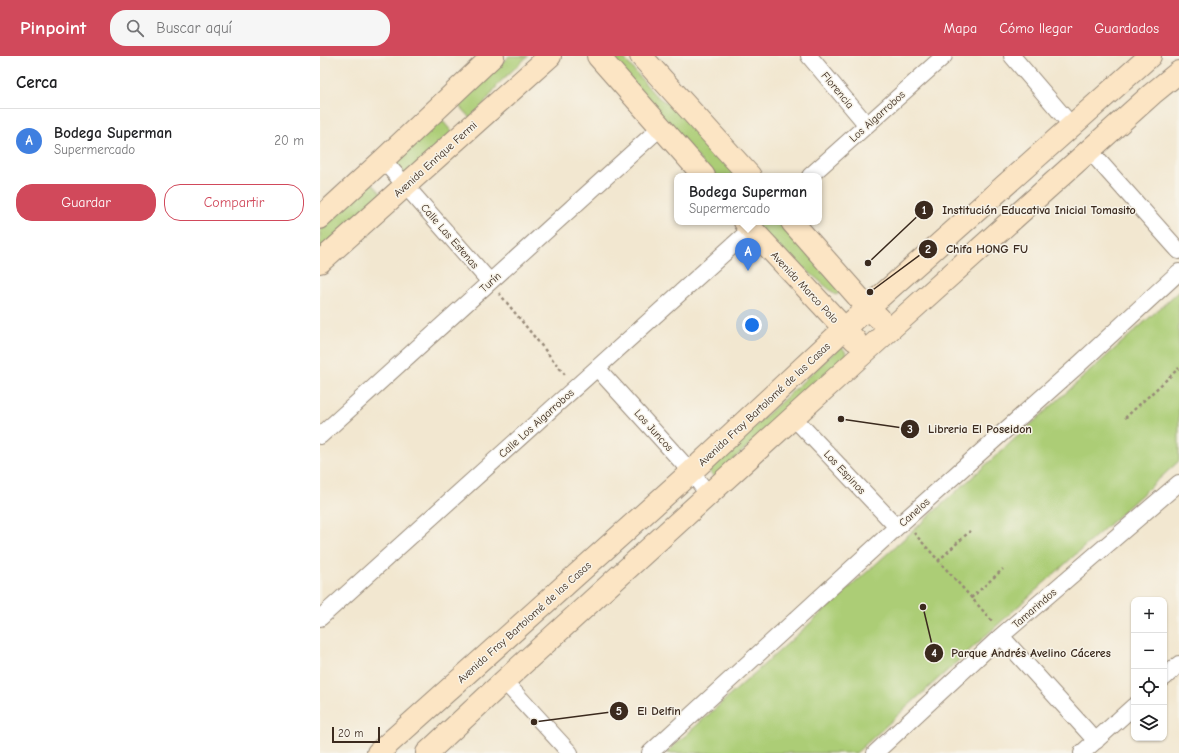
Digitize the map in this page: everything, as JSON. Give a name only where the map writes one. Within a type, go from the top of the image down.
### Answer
[{"type":"street","points":[[320,218],[493,56]]},
{"type":"street","name":"Avenida Enrique Fermi","points":[[320,262],[550,56]]},
{"type":"street","points":[[598,56],[701,173]]},
{"type":"street","points":[[641,56],[747,173]]},
{"type":"street","name":"Florencia","points":[[809,56],[867,125]]},
{"type":"street","name":"Los Algarrobos","points":[[813,173],[944,56]]},
{"type":"street","points":[[1012,56],[1072,126]]},
{"type":"street","name":"Avenida Fray Bartolomé de las Casas","points":[[378,753],[692,472],[844,329],[1150,56]]},
{"type":"street","points":[[427,753],[890,329],[1152,94],[1179,72]]},
{"type":"street","name":"Turín","points":[[320,436],[661,127]]},
{"type":"street","points":[[1090,151],[1179,251]]},
{"type":"street","name":"Calle Las Estenas","points":[[383,160],[490,282]]},
{"type":"street","name":"Avenida Marco Polo","points":[[748,225],[865,352]]},
{"type":"street","name":"Calle Los Algarrobos","points":[[320,618],[597,368],[748,225]]},
{"type":"street","points":[[795,225],[868,308],[890,329]]},
{"type":"street","name":"Canelos","points":[[650,753],[1179,272]]},
{"type":"street","name":"Los Juncos","points":[[597,368],[692,472],[709,495]]},
{"type":"street","name":"Los Espinos","points":[[794,417],[897,527]]},
{"type":"street","name":"Tamarindos","points":[[874,753],[1002,636],[1179,483]]},
{"type":"street","points":[[1002,636],[1096,741]]},
{"type":"street","points":[[1167,675],[1179,664]]},
{"type":"street","points":[[504,681],[570,753]]},
{"type":"street","points":[[1082,753],[1131,709]]},
{"type":"path","points":[[490,282],[575,388]]},
{"type":"path","points":[[1125,418],[1179,368]]},
{"type":"path","points":[[897,527],[913,533],[996,625],[1002,636]]},
{"type":"path","points":[[938,561],[970,531]]},
{"type":"path","points":[[972,598],[1003,570]]},
{"type":"green space","points":[[509,56],[528,56],[499,83],[484,104],[470,118],[458,105]]},
{"type":"green space","points":[[610,56],[622,56],[655,95],[675,109],[733,173],[711,173]]},
{"type":"green space","points":[[442,120],[452,132],[405,175],[394,163]]},
{"type":"green space","points":[[372,183],[383,195],[320,249],[320,231]]},
{"type":"green space","points":[[756,225],[782,225],[842,291],[836,295],[765,235]]},
{"type":"green space","points":[[1179,291],[1179,461],[856,753],[666,753]]},
{"type":"green space","points":[[841,346],[848,355],[714,477],[708,470]]},
{"type":"place","name":"Institución Educativa Inicial Tomasito","points":[[868,263]]},
{"type":"place","name":"Bodega Superman","points":[[748,271]]},
{"type":"place","name":"Chifa HONG FU","points":[[870,292]]},
{"type":"place","name":"Libreria El Poseidon","points":[[841,419]]},
{"type":"place","name":"Parque Andrés Avelino Cáceres","points":[[923,607]]},
{"type":"place","name":"El Delfin","points":[[534,722]]}]
